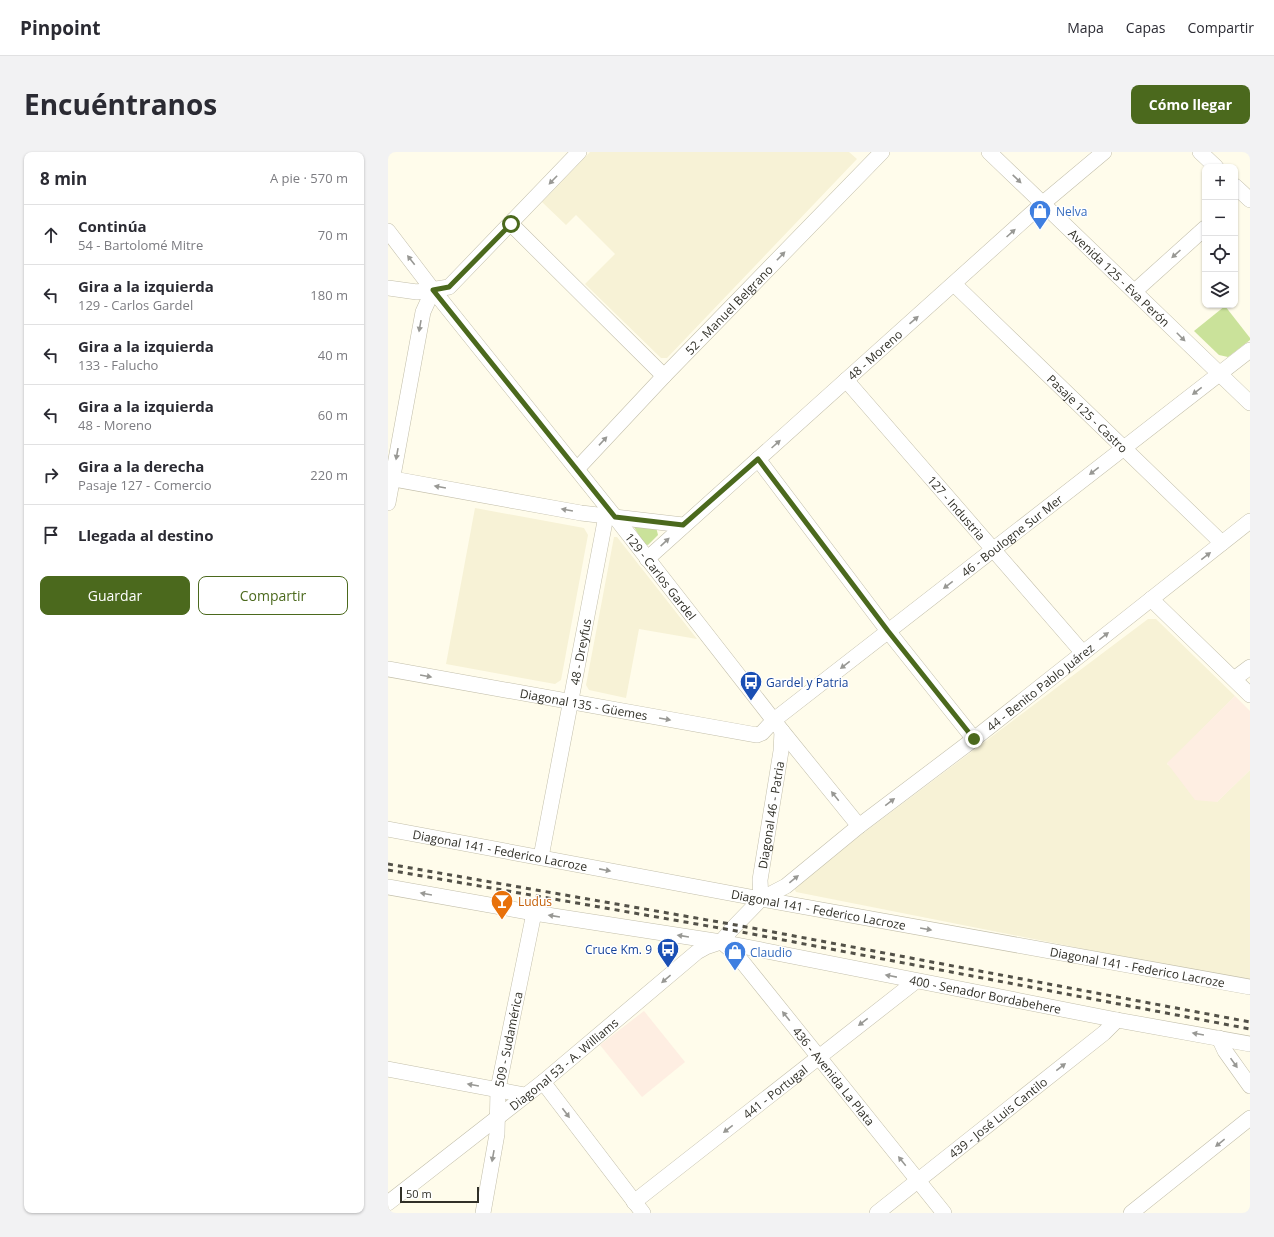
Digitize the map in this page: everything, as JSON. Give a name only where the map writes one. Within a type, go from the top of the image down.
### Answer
[{"type":"street","points":[[388,288],[417,292],[449,287],[580,152]]},
{"type":"street","name":"52 - Manuel Belgrano","points":[[577,469],[664,376],[882,152]]},
{"type":"street","name":"Avenida 125 - Eva Perón","points":[[989,152],[1250,403]]},
{"type":"street","name":"48 - Moreno","points":[[647,558],[1042,204],[1104,152]]},
{"type":"street","points":[[1200,152],[1213,164]]},
{"type":"street","points":[[511,224],[664,376]]},
{"type":"street","name":"129 - Carlos Gardel","points":[[388,231],[433,290],[577,469],[611,517],[647,558],[859,826]]},
{"type":"street","points":[[1134,291],[1202,231]]},
{"type":"street","name":"Pasaje 125 - Castro","points":[[954,284],[1222,543]]},
{"type":"street","points":[[388,503],[390,478],[423,312],[433,290]]},
{"type":"street","name":"46 - Boulogne Sur Mer","points":[[778,725],[888,631],[1250,350]]},
{"type":"street","name":"127 - Industria","points":[[846,380],[1083,653]]},
{"type":"street","points":[[758,459],[888,631],[974,739]]},
{"type":"street","points":[[390,478],[581,513],[683,525]]},
{"type":"street","name":"48 - Dreyfus","points":[[540,857],[571,702],[611,517]]},
{"type":"street","name":"44 - Benito Pablo Juárez","points":[[736,925],[761,900],[786,886],[859,826],[974,739],[1250,521]]},
{"type":"street","points":[[1151,599],[1250,695]]},
{"type":"street","points":[[1234,679],[1250,667]]},
{"type":"street","name":"Diagonal 135 - Güemes","points":[[388,669],[749,734],[757,735],[778,725]]},
{"type":"street","name":"Diagonal 46 - Patria","points":[[761,900],[760,880],[781,751],[778,725]]},
{"type":"street","name":"Diagonal 141 - Federico Lacroze","points":[[388,829],[761,900],[1250,987]]},
{"type":"street","name":"400 - Senador Bordabehere","points":[[388,887],[534,913],[721,942],[1117,1020],[1250,1044]]},
{"type":"street","name":"509 - Sudamérica","points":[[482,1213],[497,1134],[498,1090],[534,913]]},
{"type":"street","name":"Diagonal 53 - A. Williams","points":[[388,1203],[543,1082],[698,952],[706,947],[721,942],[736,925]]},
{"type":"street","name":"436 - Avenida La Plata","points":[[721,942],[736,954],[944,1213]]},
{"type":"street","name":"441 - Portugal","points":[[638,1208],[819,1057],[916,981]]},
{"type":"street","name":"439 - José Luis Cantilo","points":[[877,1213],[1104,1033],[1117,1020]]},
{"type":"street","points":[[1219,1038],[1250,1086]]},
{"type":"street","points":[[388,1069],[525,1095]]},
{"type":"street","points":[[543,1082],[638,1208]]},
{"type":"street","points":[[1131,1213],[1250,1118]]},
{"type":"shaded area","points":[[590,152],[849,152],[857,159],[667,358],[661,358],[585,284],[615,254],[576,215],[566,225],[542,202]]},
{"type":"shaded area","points":[[475,508],[584,528],[588,535],[561,680],[555,684],[446,664]]},
{"type":"shaded area","points":[[614,537],[617,537],[697,639],[639,629],[626,698],[589,690],[586,685]]},
{"type":"shaded area","points":[[1148,619],[1156,619],[1235,696],[1167,764],[1217,802],[1250,770],[1250,982],[796,892],[793,886]]},
{"type":"shaded area","points":[[1235,696],[1250,711],[1250,770],[1217,802],[1195,800],[1167,763]]},
{"type":"shaded area","points":[[644,1011],[685,1062],[642,1097],[600,1045]]},
{"type":"green space","points":[[1223,308],[1227,308],[1250,340],[1228,357],[1219,355],[1194,331]]},
{"type":"green space","points":[[634,527],[656,527],[658,535],[648,545],[644,544]]},
{"type":"railway","points":[[388,864],[736,925],[1250,1022]]},
{"type":"railway","points":[[388,870],[731,930],[1250,1029]]},
{"type":"place","name":"Nelva","points":[[1040,230]]},
{"type":"place","name":"Gardel y Patria","points":[[751,702]]},
{"type":"place","name":"Ludus","points":[[502,920]]},
{"type":"place","name":"Cruce Km. 9","points":[[668,968]]},
{"type":"place","name":"Claudio","points":[[735,972]]},
{"type":"route","points":[[511,224],[449,287],[433,290],[577,469],[591,489],[615,517],[683,525],[758,459],[888,631],[974,739]]}]
